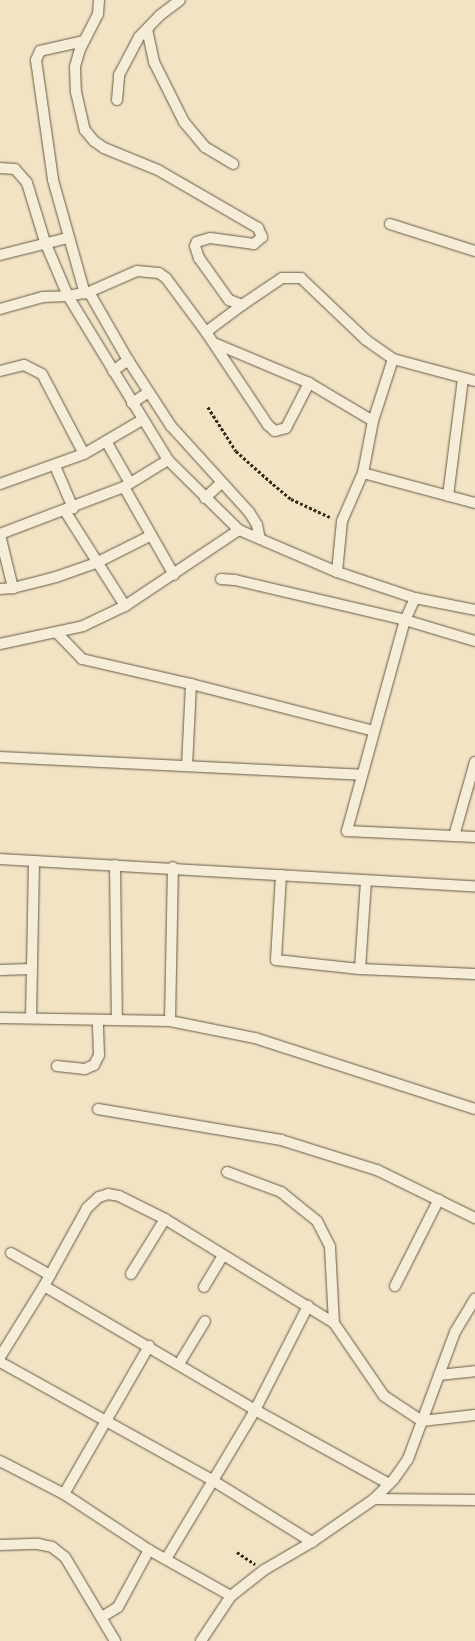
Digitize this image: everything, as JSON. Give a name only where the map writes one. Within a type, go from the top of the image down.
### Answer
[{"type":"street","points":[[99,0],[98,14],[84,41],[75,68],[76,92],[81,118],[94,141],[104,148],[158,170],[258,228],[261,232],[259,242],[254,244],[210,238],[197,242],[195,246],[199,258],[229,300],[242,305]]},
{"type":"street","points":[[117,100],[119,75],[125,60],[147,29],[159,16],[180,0]]},
{"type":"street","points":[[147,29],[154,62],[184,122],[205,147],[234,164]]},
{"type":"street","points":[[84,41],[45,49],[36,55],[54,180],[67,238],[87,293],[121,365],[142,397],[142,420],[168,460],[254,518],[260,539]]},
{"type":"street","points":[[0,168],[15,169],[27,183],[45,242],[68,296],[121,365],[142,397],[171,426],[239,530],[337,572],[415,598],[475,610]]},
{"type":"street","points":[[390,224],[475,251]]},
{"type":"street","points":[[0,255],[45,242],[67,238]]},
{"type":"street","points":[[0,309],[43,297],[68,296],[87,293],[137,271],[159,272],[166,278],[206,332],[268,425],[275,431],[286,428],[308,383]]},
{"type":"street","points":[[206,332],[282,278],[301,278],[366,340],[393,359],[475,382]]},
{"type":"street","points":[[214,343],[308,383],[373,421]]},
{"type":"street","points":[[337,572],[342,521],[363,473],[373,421],[393,359]]},
{"type":"street","points":[[0,371],[24,365],[42,374],[84,454]]},
{"type":"street","points":[[448,496],[463,379]]},
{"type":"street","points":[[0,484],[55,466],[84,454],[142,420]]},
{"type":"street","points":[[106,441],[150,536],[174,575]]},
{"type":"street","points":[[13,588],[0,535],[127,485],[168,460]]},
{"type":"street","points":[[55,466],[69,509],[96,563],[125,606]]},
{"type":"street","points":[[363,473],[475,503]]},
{"type":"street","points":[[0,644],[57,633],[83,626],[125,606],[174,575],[239,530]]},
{"type":"street","points":[[0,589],[13,588],[96,563],[150,536]]},
{"type":"street","points":[[221,579],[235,580],[405,620],[475,641]]},
{"type":"street","points":[[415,598],[405,620],[347,831],[475,837]]},
{"type":"street","points":[[57,633],[82,659],[191,684],[374,731]]},
{"type":"street","points":[[187,766],[191,684]]},
{"type":"street","points":[[0,757],[362,775]]},
{"type":"street","points":[[454,836],[475,762]]},
{"type":"street","points":[[0,859],[173,867],[366,881],[475,886]]},
{"type":"street","points":[[31,1018],[34,861]]},
{"type":"street","points":[[115,865],[117,1020]]},
{"type":"street","points":[[170,1020],[173,867]]},
{"type":"street","points":[[281,875],[276,960],[360,969],[475,974]]},
{"type":"street","points":[[360,969],[366,881]]},
{"type":"street","points":[[0,970],[32,969]]},
{"type":"street","points":[[0,1018],[170,1020],[255,1038],[475,1109]]},
{"type":"street","points":[[57,1066],[85,1069],[94,1065],[99,1055],[98,1020]]},
{"type":"street","points":[[98,1109],[280,1140],[377,1170],[475,1218]]},
{"type":"street","points":[[227,1172],[281,1192],[317,1221],[330,1248],[334,1322]]},
{"type":"street","points":[[0,1357],[44,1286],[87,1208],[99,1197],[108,1194],[119,1196],[165,1219],[334,1322],[384,1396],[422,1421],[475,1415]]},
{"type":"street","points":[[395,1286],[438,1199]]},
{"type":"street","points":[[131,1274],[165,1219]]},
{"type":"street","points":[[11,1252],[50,1275]]},
{"type":"street","points":[[204,1287],[223,1255]]},
{"type":"street","points":[[44,1286],[149,1346],[255,1410],[389,1484]]},
{"type":"street","points":[[201,1641],[231,1596],[264,1570],[312,1542],[374,1499],[389,1484],[408,1459],[455,1332],[475,1299]]},
{"type":"street","points":[[166,1559],[255,1410],[308,1306]]},
{"type":"street","points":[[179,1364],[205,1321]]},
{"type":"street","points":[[64,1494],[149,1346]]},
{"type":"street","points":[[0,1362],[212,1480],[312,1542]]},
{"type":"street","points":[[439,1375],[475,1371]]},
{"type":"street","points":[[0,1461],[64,1494],[149,1550],[231,1596]]},
{"type":"street","points":[[374,1499],[475,1500]]},
{"type":"street","points":[[0,1545],[38,1544],[52,1547],[65,1557],[115,1641]]},
{"type":"street","points":[[102,1618],[118,1607],[149,1550]]},
{"type":"path","points":[[208,407],[236,451],[273,484],[291,499],[324,516],[342,521]]},
{"type":"path","points":[[237,1552],[264,1570]]}]
